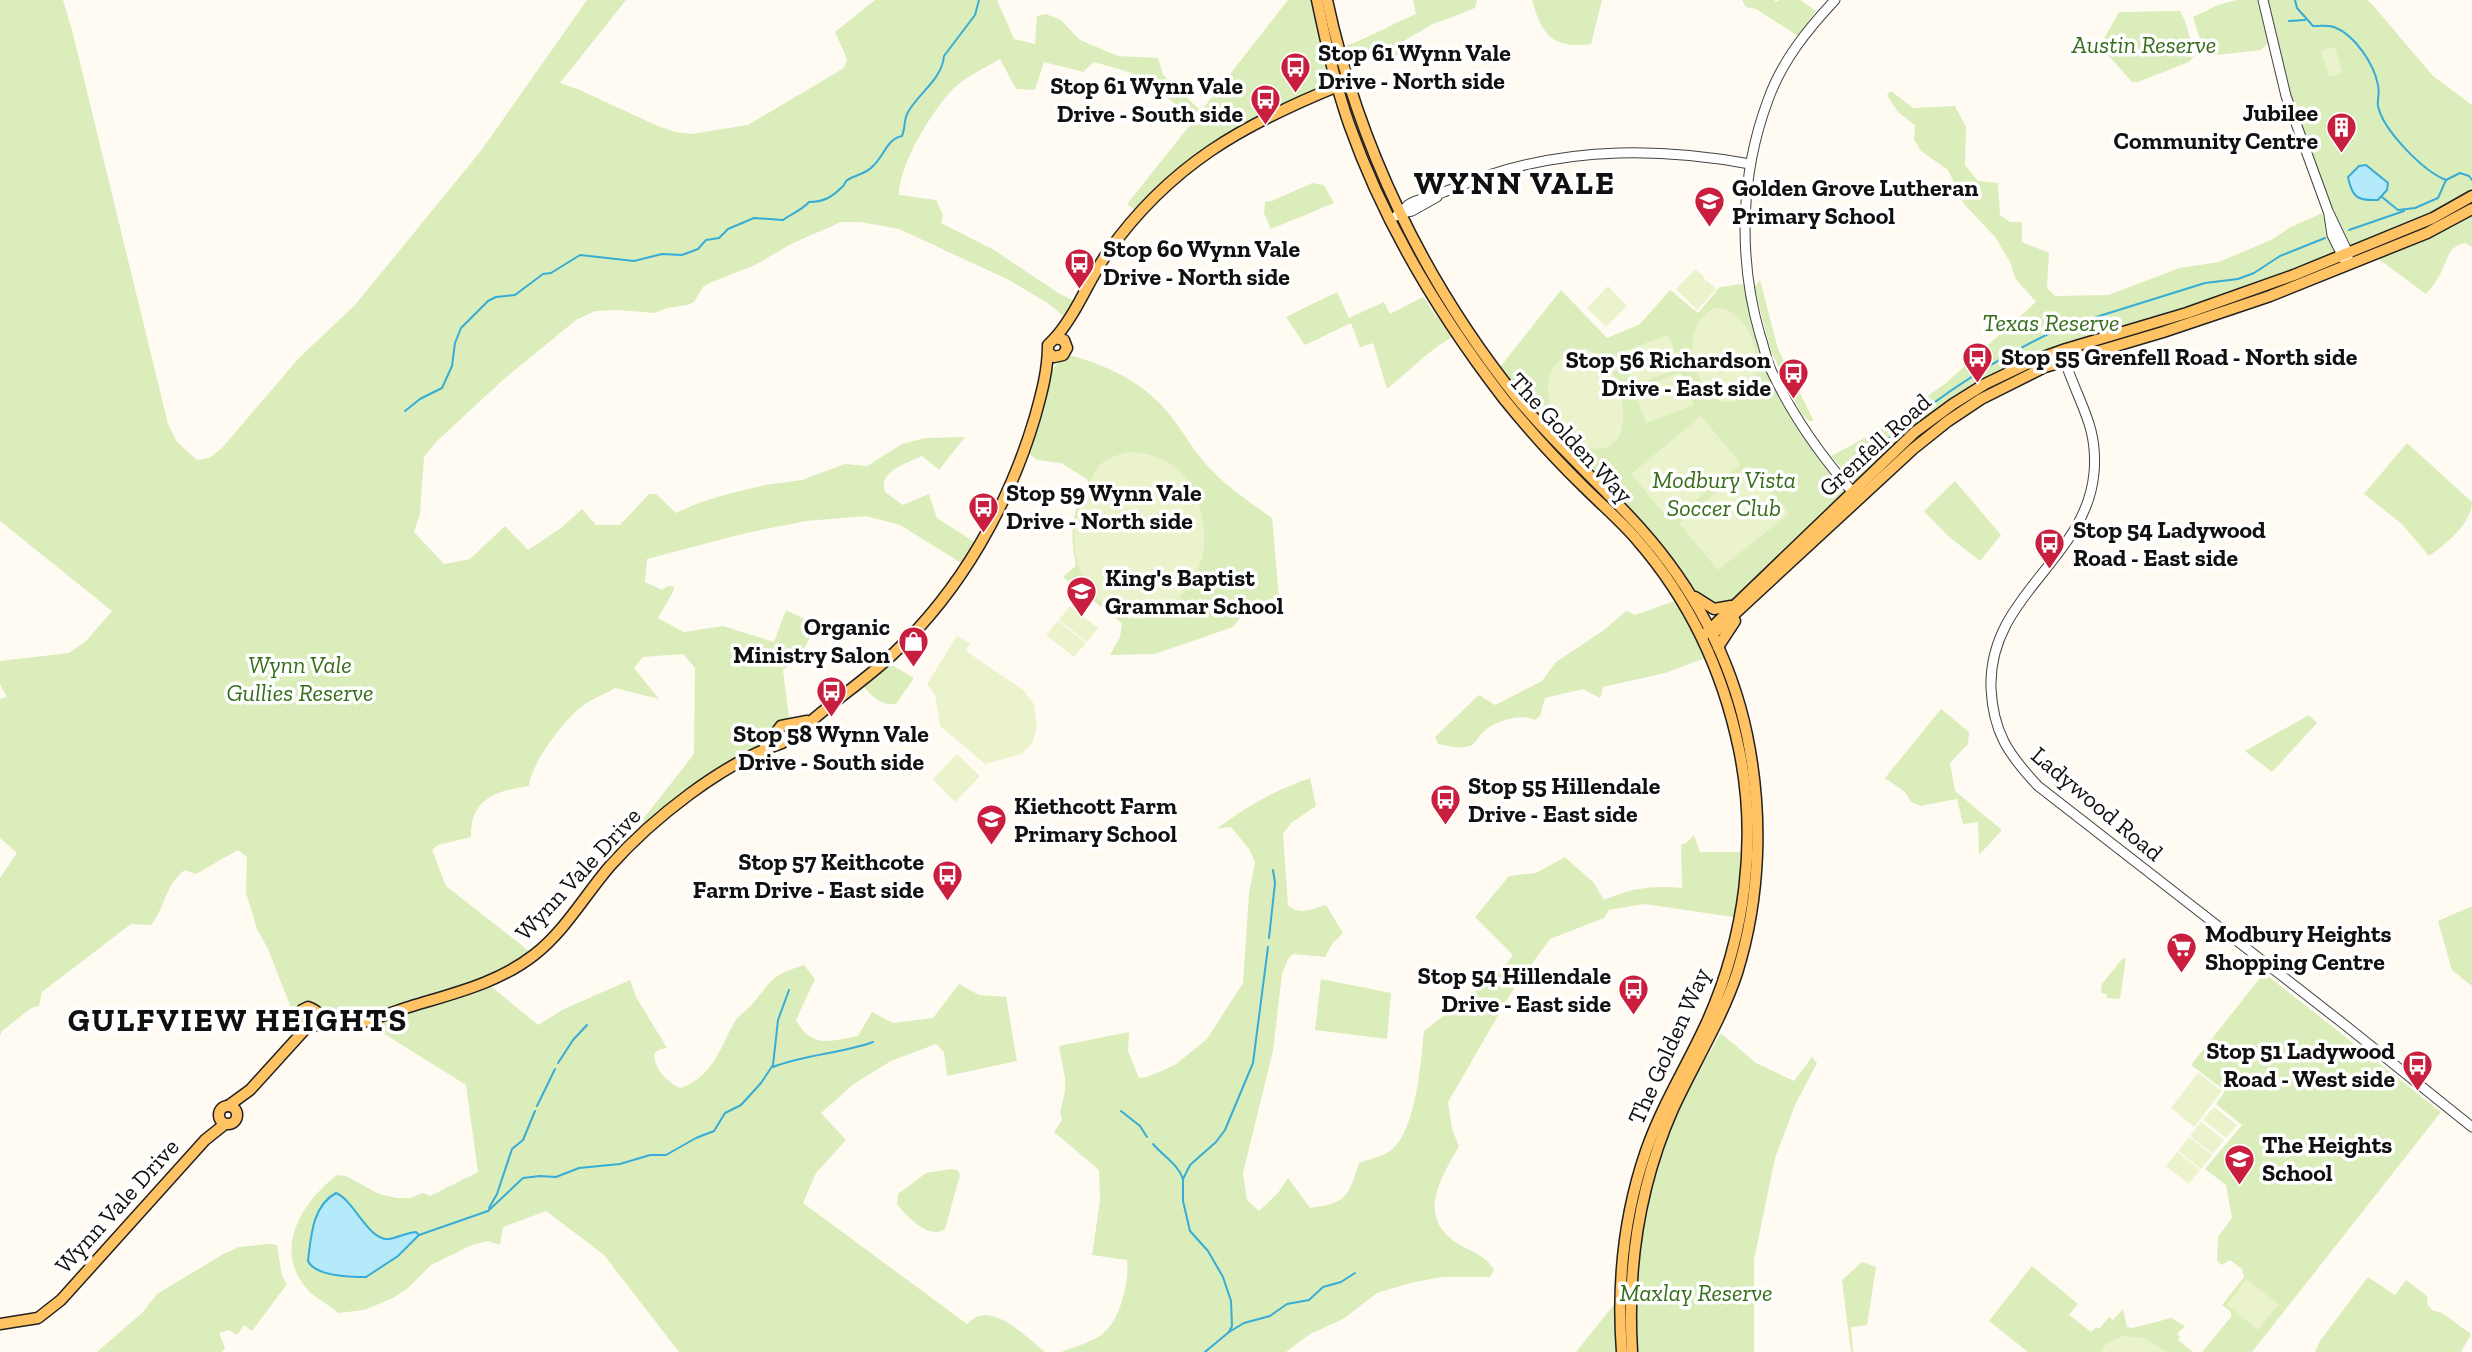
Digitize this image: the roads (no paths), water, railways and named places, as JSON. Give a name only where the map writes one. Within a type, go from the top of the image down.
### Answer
[{"type":"main road","name":"The Golden Way","points":[[1317,0],[1338,86],[1356,141],[1442,311],[1483,371],[1532,433],[1645,549],[1718,647],[1739,705],[1752,763],[1758,818],[1755,885],[1749,928],[1730,993],[1670,1117],[1644,1194],[1632,1276],[1632,1352]]},
{"type":"main road","name":"The Golden Way","points":[[1327,0],[1352,93],[1396,216],[1439,287],[1497,371],[1549,436],[1643,530],[1690,594],[1708,634],[1730,711],[1741,762],[1747,821],[1746,875],[1736,939],[1722,985],[1705,1026],[1663,1107],[1634,1191],[1621,1276],[1622,1352]]},
{"type":"main road","points":[[793,730],[792,742],[779,738],[780,726],[793,730],[810,720],[854,689],[896,652],[960,576],[1013,479],[1054,355],[1048,345],[1070,317],[1094,273],[1122,233],[1177,176],[1203,156],[1255,122],[1338,86],[1345,71]]},
{"type":"main road","points":[[1338,86],[1352,93]]},
{"type":"main road","name":"Grenfell Road","points":[[2346,258],[2433,218],[2472,196]]},
{"type":"main road","name":"Grenfell Road","points":[[1708,634],[1749,602],[1915,432],[1953,404],[2001,376],[2427,233],[2472,208]]},
{"type":"main road","points":[[1054,355],[1066,351],[1070,317]]},
{"type":"main road","points":[[1055,338],[1061,338],[1066,343]]},
{"type":"main road","name":"Grenfell Road","points":[[1708,634],[1735,604],[1855,496]]},
{"type":"main road","points":[[1690,594],[1714,609],[1735,604]]},
{"type":"main road","points":[[1718,647],[1749,602]]},
{"type":"main road","name":"Wynn Vale Drive","points":[[232,1110],[310,1021],[344,1028],[482,985],[524,962],[557,933],[609,867],[649,827],[694,792],[779,738]]},
{"type":"main road","points":[[221,1109],[232,1110],[235,1122],[222,1121],[221,1109]]},
{"type":"main road","name":"Wynn Vale Drive","points":[[0,1326],[38,1318],[61,1300],[222,1121]]},
{"type":"street","points":[[1835,0],[1801,37],[1768,100],[1750,164],[1745,224],[1746,257],[1757,324],[1770,368],[1804,430],[1855,496]]},
{"type":"street","points":[[2263,0],[2286,96],[2328,211],[2330,226],[2346,258]]},
{"type":"street","points":[[1396,216],[1409,205],[1466,183],[1548,160],[1603,153],[1674,153],[1750,164]]},
{"type":"street","name":"Ladywood Road","points":[[2066,354],[2067,367],[2090,422],[2095,446],[2091,487],[2086,509],[2071,537],[2023,596],[1998,639],[1991,668],[1992,704],[1995,722],[2009,753],[2038,786],[2345,1025],[2472,1128]]},
{"type":"water","points":[[2366,165],[2388,183],[2387,190],[2378,200],[2360,198],[2351,189],[2348,177],[2359,166]]},
{"type":"water","points":[[336,1193],[349,1203],[374,1234],[381,1238],[389,1239],[416,1232],[419,1235],[398,1256],[366,1277],[334,1275],[318,1270],[308,1261],[314,1223],[322,1206]]},
{"type":"waterway","points":[[405,411],[420,399],[442,388],[452,366],[455,343],[461,328],[488,301],[496,297],[515,295],[543,274],[551,273],[580,255],[634,261],[662,254],[682,255],[698,249],[706,240],[719,238],[728,229],[754,218],[783,220],[809,202],[831,196],[847,180],[868,170],[886,148],[902,136],[907,114],[934,80],[944,56],[975,15],[979,0]]},
{"type":"waterway","points":[[2295,0],[2297,8],[2313,26],[2331,26],[2342,31],[2362,51],[2376,77],[2381,116],[2405,149],[2426,168],[2446,180],[2460,173],[2472,180]]},
{"type":"waterway","points":[[2289,21],[2305,20]]},
{"type":"waterway","points":[[2382,197],[2398,210],[2415,208],[2438,198],[2446,180]]},
{"type":"waterway","points":[[2349,230],[2404,211]]},
{"type":"waterway","points":[[1873,452],[1916,416],[1962,383],[2011,353],[2061,328],[2205,283],[2238,279],[2254,273],[2280,256],[2325,238]]},
{"type":"waterway","points":[[1269,938],[1275,883],[1273,870]]},
{"type":"waterway","points":[[1229,1332],[1232,1326],[1231,1301],[1223,1277],[1208,1251],[1190,1231],[1183,1201],[1183,1179],[1190,1165],[1216,1142],[1225,1130],[1253,1063],[1268,947]]},
{"type":"waterway","points":[[419,1235],[488,1211],[523,1178],[556,1177],[579,1168],[620,1164],[650,1155],[666,1155],[714,1131],[725,1113],[741,1105],[773,1065],[778,1020],[789,990]]},
{"type":"waterway","points":[[558,1063],[587,1025]]},
{"type":"waterway","points":[[773,1067],[873,1042]]},
{"type":"waterway","points":[[537,1106],[555,1069]]},
{"type":"waterway","points":[[489,1208],[497,1194],[512,1149],[523,1140],[535,1111]]},
{"type":"waterway","points":[[1121,1111],[1140,1126],[1147,1137]]},
{"type":"waterway","points":[[1153,1144],[1174,1164],[1183,1179]]},
{"type":"waterway","points":[[1205,1352],[1244,1323],[1270,1316],[1287,1304],[1309,1300],[1323,1287],[1341,1282],[1355,1273]]},
{"type":"place","name":"Stop 61 Wynn Vale Drive - North side","points":[[1295,94]]},
{"type":"place","name":"Stop 61 Wynn Vale Drive - South side","points":[[1266,127]]},
{"type":"place","name":"Jubilee Community Centre","points":[[2341,154]]},
{"type":"place","name":"Golden Grove Lutheran Primary School","points":[[1709,229]]},
{"type":"place","name":"Stop 60 Wynn Vale Drive - North side","points":[[1080,290]]},
{"type":"place","name":"Stop 55 Grenfell Road - North side","points":[[1978,384]]},
{"type":"place","name":"Stop 56 Richardson Drive - East side","points":[[1794,401]]},
{"type":"place","name":"Stop 59 Wynn Vale Drive - North side","points":[[983,534]]},
{"type":"place","name":"Stop 54 Ladywood Road - East side","points":[[2050,571]]},
{"type":"place","name":"King's Baptist Grammar School","points":[[1082,619]]},
{"type":"place","name":"Organic Ministry Salon","points":[[913,668]]},
{"type":"place","name":"Stop 58 Wynn Vale Drive - South side","points":[[831,719]]},
{"type":"place","name":"Stop 55 Hillendale Drive - East side","points":[[1445,827]]},
{"type":"place","name":"Kiethcott Farm Primary School","points":[[991,847]]},
{"type":"place","name":"Stop 57 Keithcote Farm Drive - East side","points":[[947,903]]},
{"type":"place","name":"Modbury Heights Shopping Centre","points":[[2182,975]]},
{"type":"place","name":"Stop 54 Hillendale Drive - East side","points":[[1634,1017]]},
{"type":"place","name":"Stop 51 Ladywood Road - West side","points":[[2418,1092]]},
{"type":"place","name":"The Heights School","points":[[2239,1186]]},
{"type":"district","name":"WYNN VALE","points":[[1515,183]]},
{"type":"district","name":"GULFVIEW HEIGHTS","points":[[238,1020]]},
{"type":"park label","name":"Austin Reserve","points":[[2144,45]]},
{"type":"park label","name":"Texas Reserve","points":[[2051,323]]},
{"type":"park label","name":"Modbury Vista Soccer Club","points":[[1724,494]]},
{"type":"park label","name":"Wynn Vale Gullies Reserve","points":[[300,679]]},
{"type":"park label","name":"Maxlay Reserve","points":[[1696,1293]]}]
